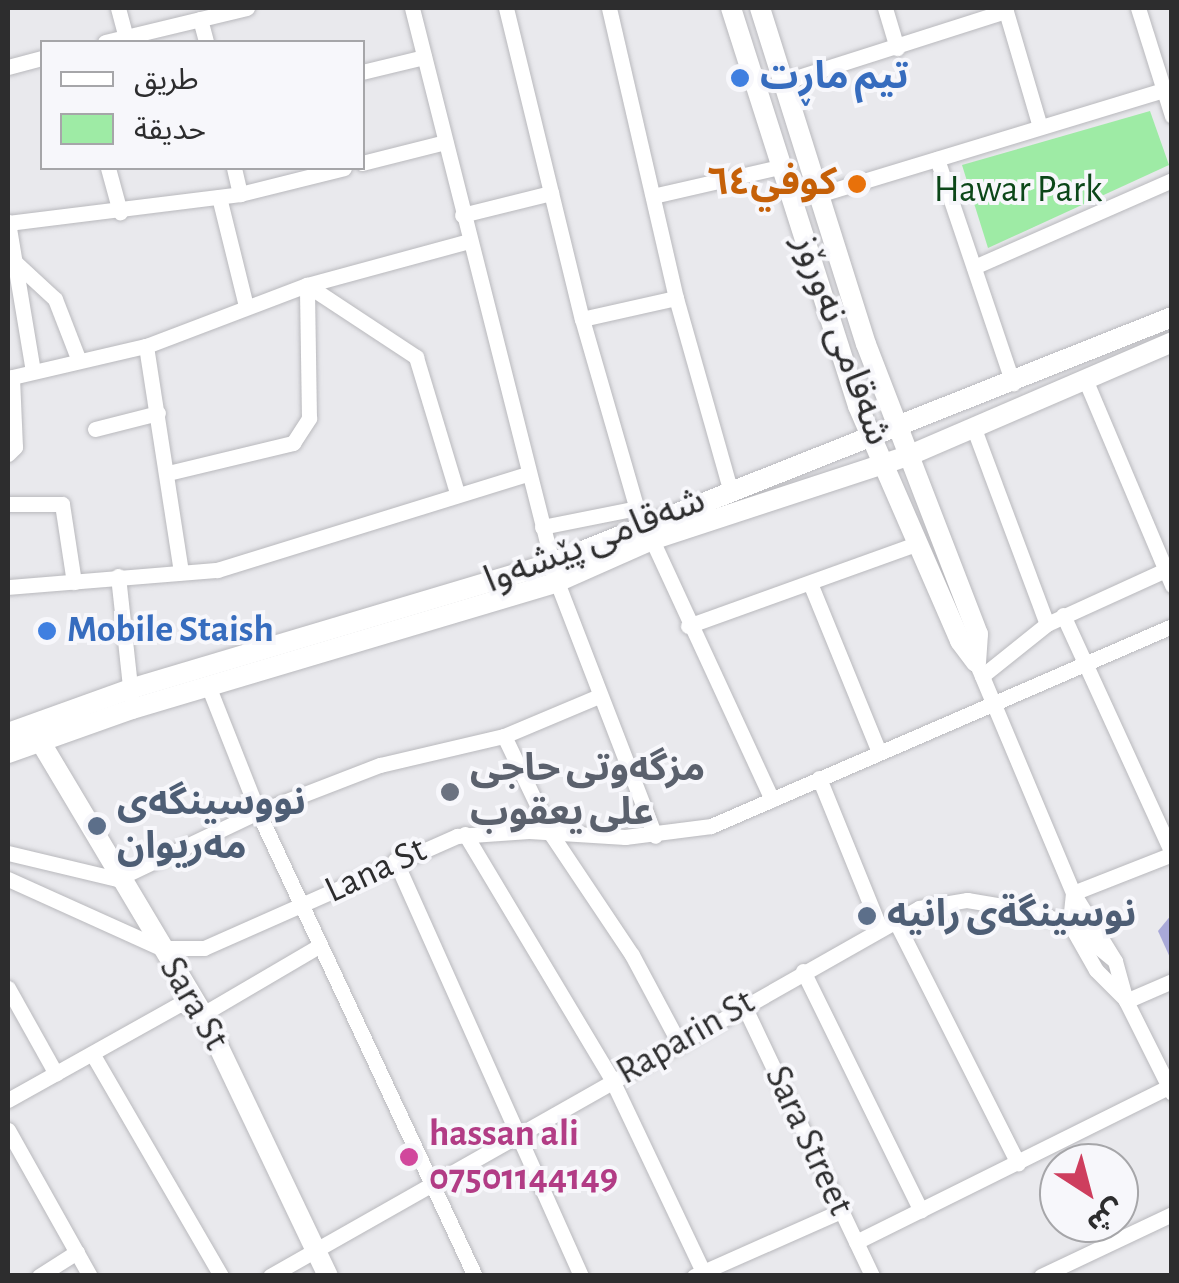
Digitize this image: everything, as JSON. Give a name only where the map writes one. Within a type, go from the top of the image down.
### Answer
[{"type":"main road","name":"شەقامی نەورۆز","points":[[731,8],[780,167],[874,438],[960,641],[979,669]]},
{"type":"main road","name":"شەقامی نەورۆز","points":[[760,8],[898,428],[978,634],[979,669]]},
{"type":"main road","name":"شەقامی پێشەوا","points":[[8,754],[131,699],[208,688],[554,573],[643,523],[1013,384],[1172,316]]},
{"type":"main road","name":"شەقامی پێشەوا","points":[[643,523],[910,455],[1172,342]]},
{"type":"main road","name":"شەقامی پێشەوا","points":[[8,733],[554,573]]},
{"type":"main road","name":"Sara St","points":[[40,742],[117,879],[203,1014],[328,1276]]},
{"type":"street","points":[[118,8],[126,37]]},
{"type":"street","points":[[113,40],[246,8]]},
{"type":"street","points":[[412,8],[554,573],[597,696],[655,836]]},
{"type":"street","points":[[506,8],[582,319],[643,523],[772,800]]},
{"type":"street","points":[[609,8],[676,298],[730,489]]},
{"type":"street","points":[[885,8],[897,48]]},
{"type":"street","points":[[1138,8],[1172,116]]},
{"type":"street","points":[[783,82],[897,48],[1006,9],[1040,127]]},
{"type":"street","points":[[200,19],[205,40]]},
{"type":"street","points":[[365,71],[424,57]]},
{"type":"street","points":[[8,65],[40,58]]},
{"type":"street","points":[[821,194],[1163,90]]},
{"type":"street","points":[[365,162],[444,142]]},
{"type":"street","points":[[937,158],[1013,384]]},
{"type":"street","points":[[652,196],[780,167]]},
{"type":"street","points":[[109,170],[120,212]]},
{"type":"street","points":[[234,170],[240,194]]},
{"type":"street","points":[[33,371],[8,223],[219,198],[336,170]]},
{"type":"street","points":[[974,267],[1172,180]]},
{"type":"street","points":[[462,215],[551,192]]},
{"type":"street","points":[[219,198],[246,306]]},
{"type":"street","points":[[8,454],[15,447],[10,378],[146,346],[307,285],[469,241]]},
{"type":"street","points":[[16,263],[55,299],[79,361]]},
{"type":"street","points":[[168,473],[292,444],[309,418],[307,285]]},
{"type":"street","points":[[307,285],[416,357],[456,493]]},
{"type":"street","points":[[582,319],[676,298]]},
{"type":"street","points":[[146,346],[181,572]]},
{"type":"street","points":[[1085,379],[1172,585]]},
{"type":"street","points":[[94,429],[158,413]]},
{"type":"street","points":[[974,429],[1047,624]]},
{"type":"street","points":[[8,587],[181,572],[261,559],[456,493],[528,474]]},
{"type":"street","points":[[8,504],[62,504],[74,582]]},
{"type":"street","points":[[542,527],[643,523]]},
{"type":"street","points":[[688,626],[919,543]]},
{"type":"street","points":[[979,669],[1063,615],[1167,568]]},
{"type":"street","points":[[118,576],[131,699]]},
{"type":"street","points":[[810,582],[879,752]]},
{"type":"street","points":[[1063,615],[1172,853],[1073,893]]},
{"type":"street","name":"Lana St","points":[[161,948],[228,941],[396,860],[465,834],[655,836],[712,826],[1172,626]]},
{"type":"street","name":"شەقامی نەورۆز","points":[[979,669],[1073,893],[1115,960],[1126,1001],[1171,1088]]},
{"type":"street","points":[[208,688],[258,812],[475,1276]]},
{"type":"street","points":[[8,854],[117,879],[258,812],[380,765],[504,736],[597,696]]},
{"type":"street","points":[[504,736],[551,834],[632,955],[680,1045]]},
{"type":"street","points":[[819,778],[886,922],[1018,1163]]},
{"type":"street","points":[[465,834],[612,1080],[701,1274],[842,1211]]},
{"type":"street","points":[[396,860],[580,1276]]},
{"type":"street","points":[[8,879],[161,948]]},
{"type":"street","name":"شەقامی نەورۆز","points":[[1073,893],[1070,924],[1096,970],[1126,1001]]},
{"type":"street","name":"Raparin St","points":[[270,1276],[680,1045],[886,922],[967,900],[1070,924],[1115,960]]},
{"type":"street","points":[[8,1100],[180,1004],[203,1014],[319,946]]},
{"type":"street","points":[[803,971],[920,1211]]},
{"type":"street","points":[[1126,1001],[1172,982]]},
{"type":"street","points":[[8,988],[56,1074]]},
{"type":"street","name":"Sara Street","points":[[744,1006],[872,1276]]},
{"type":"street","points":[[93,1054],[221,1276]]},
{"type":"street","points":[[856,1242],[1171,1088]]},
{"type":"street","points":[[8,1130],[90,1276]]},
{"type":"street","points":[[1041,1276],[1172,1214]]},
{"type":"street","points":[[39,1276],[76,1252]]},
{"type":"green space","name":"Hawar Park","points":[[1150,111],[1169,165],[988,248],[962,165]]},
{"type":"place","name":"تیم ماڕت","points":[[740,78]]},
{"type":"place","name":"كوفي٦٤","points":[[857,184]]},
{"type":"place","name":"Mobile Staish","points":[[47,631]]},
{"type":"place","name":"مزگەوتی حاجی علی یعقوب","points":[[450,792]]},
{"type":"place","name":"نووسینگەی مەریوان","points":[[97,826]]},
{"type":"place","name":"نوسينگةى رانيه","points":[[867,916]]},
{"type":"place","name":"hassan ali 07501144149","points":[[409,1157]]}]
